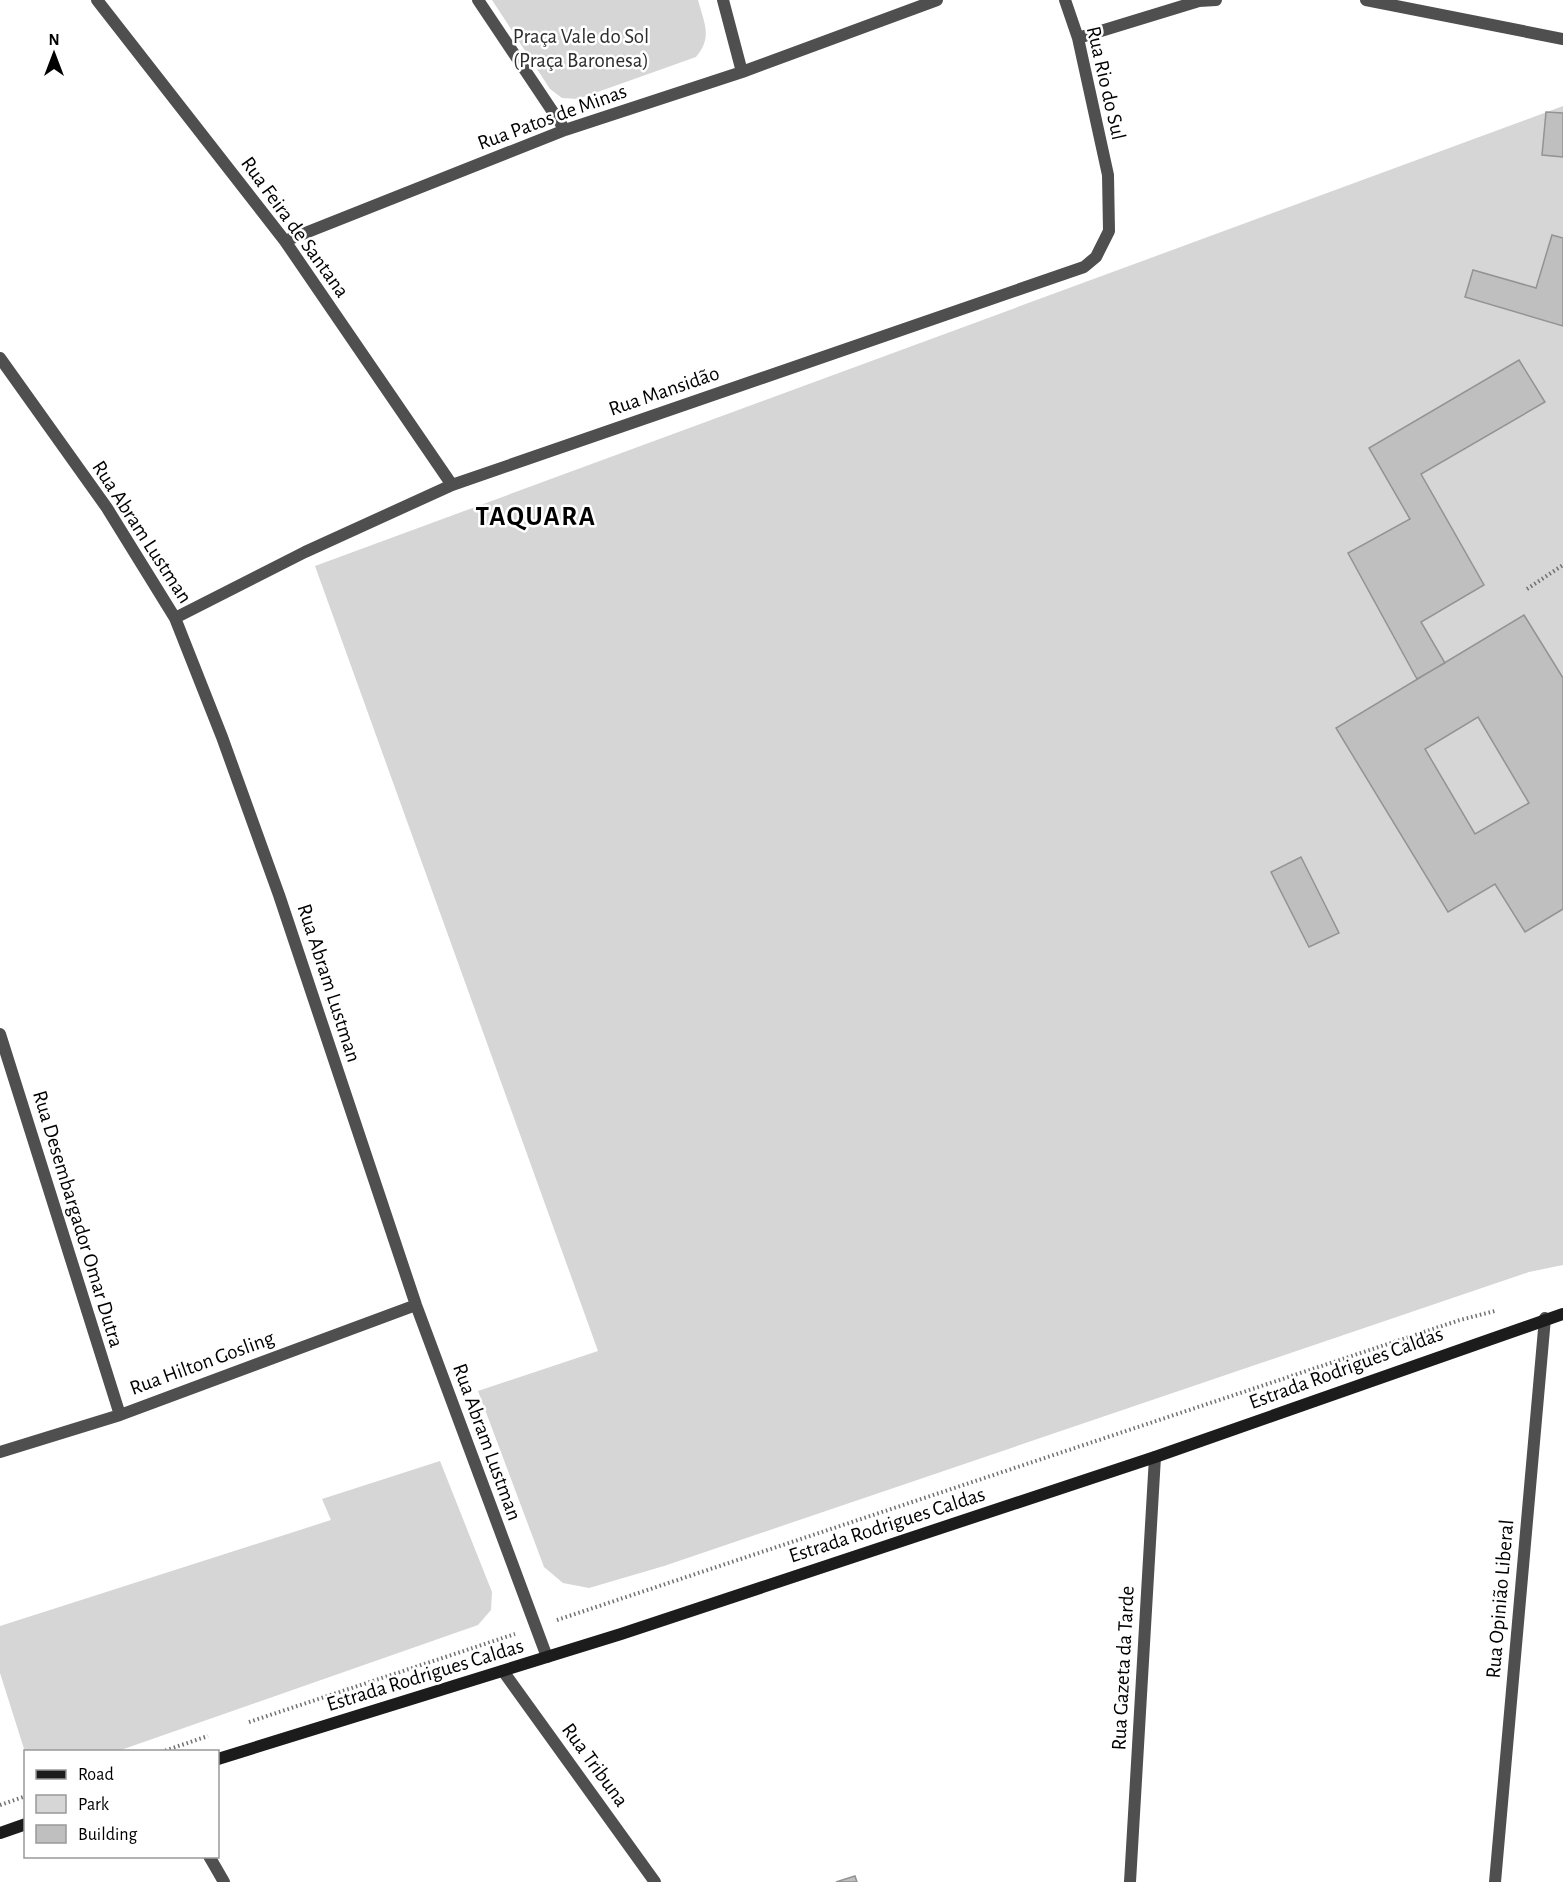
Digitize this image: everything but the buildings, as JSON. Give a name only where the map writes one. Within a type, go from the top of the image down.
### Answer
[{"type":"main road","name":"Estrada Rodrigues Caldas","points":[[219,1759],[547,1657],[1155,1457],[1545,1318],[1563,1314]]},
{"type":"main road","points":[[0,1833],[24,1825]]},
{"type":"street","name":"Rua Feira de Santana","points":[[97,0],[285,241],[452,485]]},
{"type":"street","points":[[478,0],[565,130]]},
{"type":"street","points":[[723,0],[742,72]]},
{"type":"street","name":"Rua Patos de Minas","points":[[285,241],[565,130],[742,72],[937,0]]},
{"type":"street","name":"Rua Rio do Sul","points":[[1065,0],[1078,38],[1108,175]]},
{"type":"street","points":[[1078,38],[1199,1],[1216,0]]},
{"type":"street","points":[[1366,0],[1563,39]]},
{"type":"street","name":"Rua Mansidão","points":[[175,618],[305,552],[452,485],[1084,267],[1096,257],[1109,231],[1108,175]]},
{"type":"street","name":"Rua Abram Lustman","points":[[1,360],[107,508],[175,618],[222,737],[279,895],[416,1305],[547,1657]]},
{"type":"street","name":"Rua Desembargador Omar Dutra","points":[[0,1034],[120,1415]]},
{"type":"street","name":"Rua Hilton Gosling","points":[[0,1452],[120,1415],[416,1305]]},
{"type":"street","name":"Rua Opinião Liberal","points":[[1495,1882],[1545,1318]]},
{"type":"street","name":"Rua Gazeta da Tarde","points":[[1130,1882],[1155,1457]]},
{"type":"street","name":"Rua Tribuna","points":[[503,1671],[655,1882]]},
{"type":"street","points":[[210,1858],[224,1882]]},
{"type":"path","points":[[1527,589],[1563,565]]},
{"type":"path","points":[[240,1725],[1460,1320],[1506,1308]]},
{"type":"path","points":[[167,1750],[218,1733]]},
{"type":"path","points":[[0,1805],[24,1797]]},
{"type":"green space","name":"Praça Vale do Sol (Praça Baronesa)","points":[[492,0],[698,0],[706,36],[696,57],[578,99],[562,98],[550,89]]},
{"type":"green space","points":[[1563,106],[1563,1265],[1529,1272],[664,1566],[589,1588],[563,1583],[544,1567],[478,1391],[598,1351],[315,566]]},
{"type":"green space","points":[[440,1461],[492,1592],[491,1610],[478,1625],[121,1750],[24,1750],[0,1673],[0,1626],[331,1520],[322,1499]]},
{"type":"district","name":"TAQUARA","points":[[536,516]]}]
